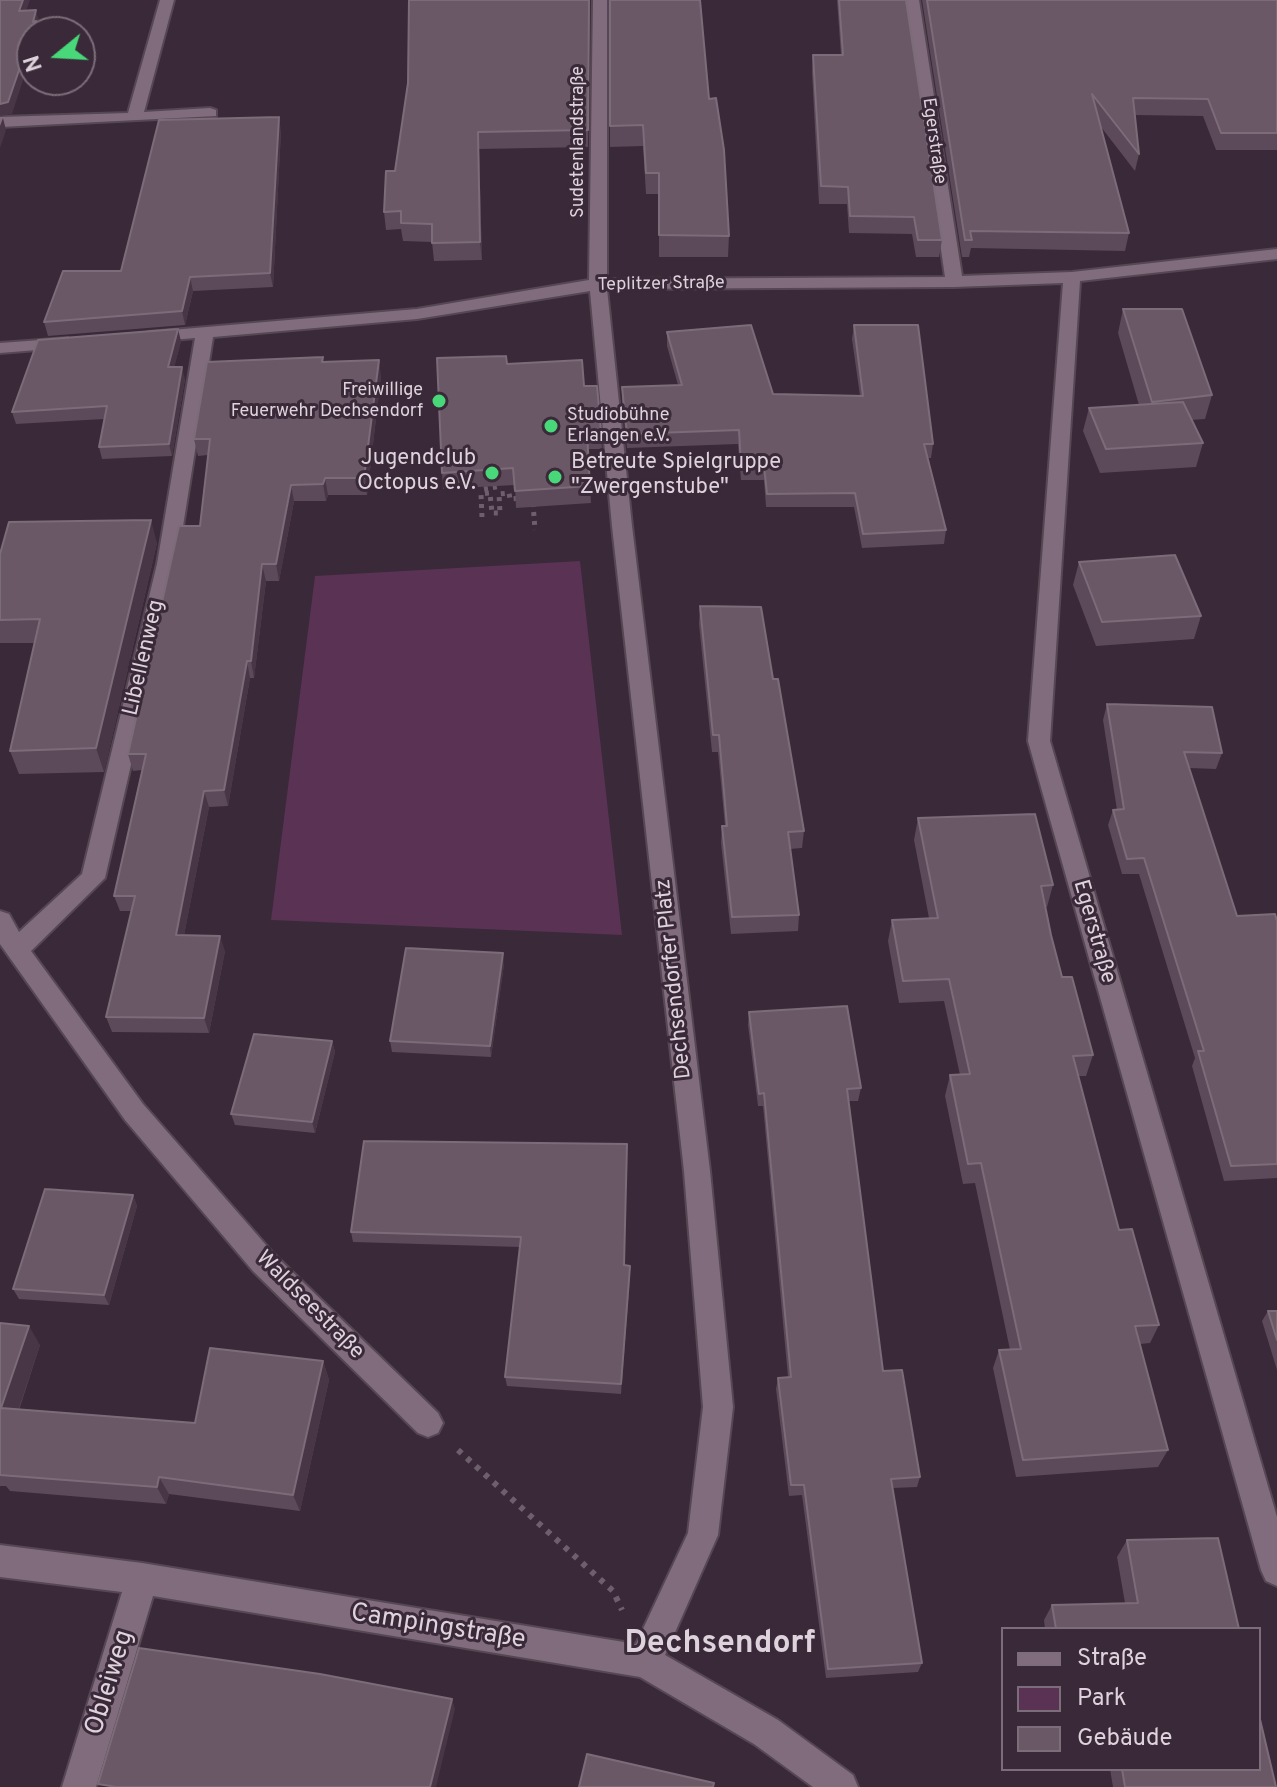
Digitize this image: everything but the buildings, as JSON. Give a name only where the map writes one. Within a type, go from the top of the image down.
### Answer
[{"type":"street","points":[[135,117],[167,0]]},
{"type":"street","name":"Sudetenlandstraße","points":[[598,284],[600,0]]},
{"type":"street","name":"Egerstraße","points":[[912,0],[954,282]]},
{"type":"street","points":[[0,122],[210,113]]},
{"type":"street","name":"Teplitzer Straße","points":[[126,339],[417,314],[598,284],[954,282],[1072,277],[1277,254]]},
{"type":"street","name":"Egerstraße","points":[[1072,277],[1039,741],[1277,1570]]},
{"type":"street","name":"Dechsendorfer Platz","points":[[598,284],[622,526],[697,1171],[718,1407],[703,1535],[645,1662]]},
{"type":"street","name":"Libellenweg","points":[[16,950],[93,878],[167,564],[205,333]]},
{"type":"street","points":[[0,348],[79,342]]},
{"type":"street","name":"Waldseestraße","points":[[0,921],[16,950],[134,1112],[263,1262],[428,1423]]},
{"type":"street","name":"Campingstraße","points":[[0,1561],[142,1579],[645,1662],[766,1732],[841,1787]]},
{"type":"street","name":"Obleiweg","points":[[79,1787],[142,1579]]},
{"type":"path","points":[[484,489],[501,486]]},
{"type":"path","points":[[482,517],[481,494],[490,493],[492,513],[500,513],[499,494],[509,493],[510,499],[532,496],[535,530]]},
{"type":"path","points":[[428,1423],[613,1591],[645,1662]]},
{"type":"green space","points":[[580,561],[622,935],[271,920],[315,576]]},
{"type":"place","name":"Freiwillige Feuerwehr Dechsendorf","points":[[439,401]]},
{"type":"place","name":"Studiobühne Erlangen e.V.","points":[[551,426]]},
{"type":"place","name":"Jugendclub Octopus e.V.","points":[[492,473]]},
{"type":"place","name":"Betreute Spielgruppe \"Zwergenstube\"","points":[[555,477]]},
{"type":"district","name":"Dechsendorf","points":[[720,1646]]}]
